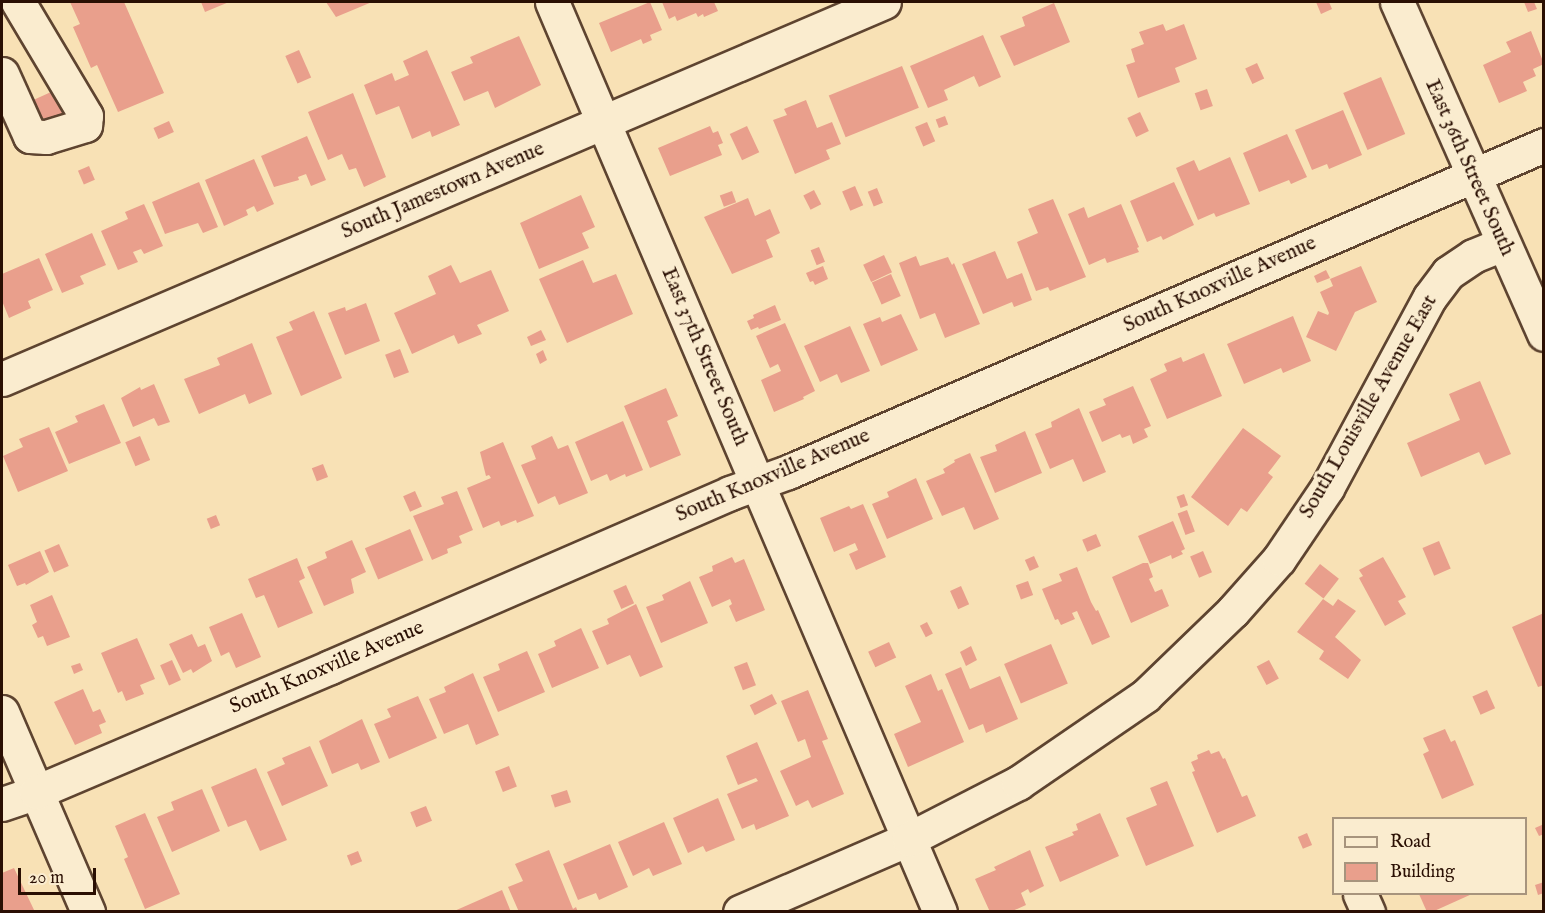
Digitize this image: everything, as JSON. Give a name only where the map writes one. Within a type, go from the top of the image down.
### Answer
[{"type":"street","points":[[2,5],[11,2]]},
{"type":"street","points":[[2,74],[30,136],[46,137],[85,124],[86,116],[18,2]]},
{"type":"street","name":"East 37th Street South","points":[[552,2],[940,912]]},
{"type":"street","name":"South Jamestown Avenue","points":[[2,379],[884,2]]},
{"type":"street","name":"East 36th Street South","points":[[1397,2],[1502,244],[1544,334]]},
{"type":"street","name":"South Knoxville Avenue","points":[[2,804],[36,792],[1544,145]]},
{"type":"street","name":"South Louisville Avenue East","points":[[740,912],[909,839],[1018,783],[1084,740],[1145,696],[1228,616],[1279,559],[1327,488],[1430,297],[1448,273],[1473,256],[1502,244]]},
{"type":"street","points":[[2,712],[88,912]]},
{"type":"street","points":[[1360,895],[1368,912]]},
{"type":"building","points":[[70,2],[124,2],[164,93],[118,112],[97,65],[91,68],[73,27],[80,24]]},
{"type":"building","points":[[201,2],[229,2],[205,12]]},
{"type":"building","points":[[326,2],[372,2],[336,17]]},
{"type":"building","points":[[650,2],[662,30],[650,35],[652,40],[643,44],[641,39],[611,52],[599,23]]},
{"type":"building","points":[[662,2],[714,2],[718,11],[704,17],[703,14],[698,17],[696,13],[677,21],[675,16],[669,19]]},
{"type":"building","points":[[1316,2],[1329,2],[1332,9],[1321,14]]},
{"type":"building","points":[[1524,2],[1534,2],[1537,9],[1528,12]]},
{"type":"building","points":[[1054,3],[1070,42],[1014,66],[1000,36],[1025,26],[1022,17]]},
{"type":"building","points":[[1163,24],[1166,31],[1184,24],[1197,59],[1175,68],[1180,82],[1138,98],[1126,65],[1135,62],[1131,49],[1144,44],[1139,32]]},
{"type":"building","points":[[1531,31],[1544,64],[1533,69],[1536,76],[1523,82],[1527,91],[1499,103],[1483,65],[1511,52],[1506,42]]},
{"type":"building","points":[[983,35],[1001,77],[979,87],[974,76],[944,90],[948,100],[928,108],[910,66]]},
{"type":"building","points":[[519,36],[541,85],[495,108],[488,91],[464,101],[451,72],[473,63],[470,57]]},
{"type":"building","points":[[299,50],[311,77],[297,84],[285,56]]},
{"type":"building","points":[[427,50],[460,125],[432,137],[430,131],[412,139],[399,106],[376,115],[364,85],[392,73],[395,81],[409,75],[403,61]]},
{"type":"building","points":[[1257,63],[1264,78],[1252,84],[1245,68]]},
{"type":"building","points":[[902,66],[919,108],[846,137],[829,96]]},
{"type":"building","points":[[1381,77],[1405,134],[1367,150],[1343,93]]},
{"type":"building","points":[[62,87],[75,117],[49,129],[45,118],[37,121],[29,102]]},
{"type":"building","points":[[1207,89],[1213,106],[1201,110],[1195,93]]},
{"type":"building","points":[[353,93],[386,177],[364,187],[356,168],[349,170],[342,154],[328,160],[308,112]]},
{"type":"building","points":[[806,100],[817,128],[832,122],[841,144],[826,150],[830,159],[795,174],[773,120],[787,115],[784,109]]},
{"type":"building","points":[[1343,110],[1362,155],[1329,169],[1327,164],[1312,170],[1295,130]]},
{"type":"building","points":[[1140,112],[1149,131],[1136,137],[1127,118]]},
{"type":"building","points":[[945,116],[948,124],[939,128],[936,120]]},
{"type":"building","points":[[169,121],[174,132],[158,139],[153,128]]},
{"type":"building","points":[[927,122],[935,141],[923,146],[915,127]]},
{"type":"building","points":[[710,126],[713,133],[718,131],[723,143],[718,145],[722,155],[670,176],[658,148]]},
{"type":"building","points":[[747,126],[759,152],[742,160],[730,134]]},
{"type":"building","points":[[1287,134],[1307,177],[1291,184],[1289,180],[1259,192],[1243,153]]},
{"type":"building","points":[[307,136],[326,180],[311,186],[306,174],[298,177],[299,180],[274,187],[261,156]]},
{"type":"building","points":[[1230,157],[1250,204],[1216,217],[1214,213],[1198,220],[1176,168],[1194,160],[1199,171]]},
{"type":"building","points":[[254,159],[274,204],[257,212],[254,206],[246,210],[248,215],[224,226],[205,180]]},
{"type":"building","points":[[89,166],[95,180],[84,184],[78,171]]},
{"type":"building","points":[[199,182],[218,227],[203,233],[198,223],[165,234],[152,202]]},
{"type":"building","points":[[1174,182],[1194,225],[1163,240],[1161,236],[1147,242],[1130,201]]},
{"type":"building","points":[[855,186],[863,205],[850,211],[842,191]]},
{"type":"building","points":[[877,188],[883,203],[874,207],[868,192]]},
{"type":"building","points":[[814,190],[821,204],[811,210],[803,195]]},
{"type":"building","points":[[732,191],[736,202],[724,207],[720,195]]},
{"type":"building","points":[[581,195],[595,227],[582,233],[589,248],[539,269],[520,223]]},
{"type":"building","points":[[748,198],[755,216],[770,209],[780,233],[766,240],[773,257],[732,274],[704,217]]},
{"type":"building","points":[[1053,199],[1086,277],[1050,291],[1048,287],[1036,291],[1017,242],[1038,233],[1028,209]]},
{"type":"building","points":[[144,204],[163,246],[144,254],[141,249],[133,252],[138,262],[118,270],[101,231],[128,219],[125,212]]},
{"type":"building","points":[[1121,204],[1139,252],[1107,263],[1105,258],[1089,265],[1068,214],[1084,207],[1088,218]]},
{"type":"building","points":[[92,233],[106,265],[80,276],[84,284],[62,293],[45,254]]},
{"type":"building","points":[[819,247],[825,262],[817,265],[811,250]]},
{"type":"building","points":[[995,251],[1007,279],[1022,273],[1032,300],[1014,307],[1012,302],[983,314],[962,264]]},
{"type":"building","points":[[884,255],[892,272],[871,282],[863,265]]},
{"type":"building","points":[[916,256],[920,266],[948,257],[952,265],[954,263],[980,324],[945,338],[935,313],[920,319],[899,263]]},
{"type":"building","points":[[39,258],[53,290],[28,301],[31,308],[9,318],[2,301],[2,274]]},
{"type":"building","points":[[583,260],[593,283],[616,274],[633,314],[567,343],[539,279]]},
{"type":"building","points":[[451,265],[460,283],[491,270],[509,311],[477,325],[482,334],[458,344],[454,335],[412,354],[394,313],[436,294],[428,276]]},
{"type":"building","points":[[823,266],[828,279],[815,285],[813,281],[810,282],[806,273]]},
{"type":"building","points":[[1361,266],[1377,302],[1355,312],[1336,351],[1306,337],[1318,311],[1328,315],[1329,313],[1320,292],[1333,286],[1330,279]]},
{"type":"building","points":[[1326,270],[1330,278],[1317,283],[1314,276]]},
{"type":"building","points":[[891,274],[901,296],[882,304],[872,283]]},
{"type":"building","points":[[366,303],[380,341],[345,355],[328,313],[345,307],[346,311]]},
{"type":"building","points":[[775,305],[781,320],[751,330],[747,321],[754,318],[753,315]]},
{"type":"building","points":[[314,311],[342,378],[301,396],[276,337],[293,330],[289,322]]},
{"type":"building","points":[[901,314],[918,350],[881,366],[863,324],[880,317],[882,322]]},
{"type":"building","points":[[1293,316],[1311,361],[1283,373],[1281,368],[1244,384],[1227,344]]},
{"type":"building","points":[[785,323],[815,391],[803,397],[804,399],[774,412],[761,380],[781,371],[778,364],[770,368],[756,336]]},
{"type":"building","points":[[850,326],[870,371],[841,383],[837,374],[820,382],[804,346]]},
{"type":"building","points":[[541,330],[546,340],[531,346],[527,337]]},
{"type":"building","points":[[252,343],[272,394],[249,404],[245,394],[199,414],[184,379],[220,365],[217,358]]},
{"type":"building","points":[[400,349],[409,372],[394,378],[385,355]]},
{"type":"building","points":[[543,350],[547,360],[540,364],[536,354]]},
{"type":"building","points":[[1204,353],[1222,396],[1167,419],[1150,379],[1167,371],[1164,364],[1181,357],[1183,362]]},
{"type":"building","points":[[1480,381],[1511,454],[1485,465],[1479,452],[1421,477],[1407,443],[1460,420],[1449,394]]},
{"type":"building","points":[[154,384],[170,422],[158,426],[154,418],[133,427],[121,398],[140,387],[141,390]]},
{"type":"building","points":[[1133,386],[1151,426],[1144,429],[1148,437],[1133,444],[1130,435],[1122,438],[1120,434],[1102,442],[1089,412],[1106,405],[1103,399]]},
{"type":"building","points":[[666,388],[678,416],[667,421],[681,455],[650,468],[624,406]]},
{"type":"building","points":[[104,404],[121,443],[69,464],[55,432],[78,422],[75,416]]},
{"type":"building","points":[[1079,408],[1106,472],[1083,482],[1073,459],[1050,469],[1035,434],[1052,427],[1051,422]]},
{"type":"building","points":[[623,421],[643,470],[626,477],[625,474],[610,481],[607,474],[591,481],[575,442]]},
{"type":"building","points":[[49,427],[68,471],[18,492],[3,456],[23,447],[19,439]]},
{"type":"building","points":[[1243,428],[1281,456],[1268,473],[1273,477],[1247,512],[1241,508],[1228,526],[1191,497]]},
{"type":"building","points":[[1025,431],[1042,473],[995,493],[980,457],[997,451],[995,445]]},
{"type":"building","points":[[140,436],[150,460],[135,466],[125,442]]},
{"type":"building","points":[[552,436],[558,449],[568,445],[588,493],[559,505],[555,496],[538,504],[521,465],[536,459],[531,446]]},
{"type":"building","points":[[503,442],[534,516],[501,526],[499,521],[483,528],[467,488],[491,478],[489,475],[486,476],[480,452]]},
{"type":"building","points":[[970,453],[999,519],[974,530],[964,507],[942,516],[926,481],[945,473],[943,469],[955,462],[954,460]]},
{"type":"building","points":[[323,464],[328,477],[317,481],[312,468]]},
{"type":"building","points":[[916,478],[933,519],[887,539],[872,504],[889,497],[887,492]]},
{"type":"building","points":[[415,491],[422,507],[410,512],[403,496]]},
{"type":"building","points":[[457,491],[473,530],[459,536],[462,543],[447,549],[448,553],[432,560],[413,516],[444,504],[441,497]]},
{"type":"building","points":[[1184,494],[1188,505],[1181,508],[1176,497]]},
{"type":"building","points":[[863,504],[886,557],[856,570],[849,554],[858,550],[855,543],[834,552],[820,518],[849,506],[851,509]]},
{"type":"building","points":[[1187,510],[1195,532],[1185,535],[1178,513]]},
{"type":"building","points":[[216,515],[220,525],[211,529],[207,519]]},
{"type":"building","points":[[1173,521],[1185,549],[1181,551],[1183,554],[1172,559],[1171,555],[1150,564],[1138,536]]},
{"type":"building","points":[[410,529],[423,560],[378,579],[365,548]]},
{"type":"building","points":[[1096,534],[1101,546],[1087,552],[1082,540]]},
{"type":"building","points":[[352,540],[366,572],[351,579],[354,593],[324,606],[307,567],[327,558],[325,552]]},
{"type":"building","points":[[1439,541],[1451,569],[1434,576],[1422,548]]},
{"type":"building","points":[[59,544],[69,566],[54,572],[44,551]]},
{"type":"building","points":[[40,551],[49,572],[26,585],[25,583],[17,586],[8,565]]},
{"type":"building","points":[[1203,551],[1212,572],[1199,578],[1190,556]]},
{"type":"building","points":[[1034,556],[1039,567],[1030,571],[1025,560]]},
{"type":"building","points":[[732,557],[735,563],[744,559],[765,610],[736,622],[729,606],[732,604],[730,599],[712,607],[699,577],[713,571],[712,566]]},
{"type":"building","points":[[1383,557],[1406,597],[1398,601],[1406,614],[1385,626],[1359,578],[1363,576],[1359,570]]},
{"type":"building","points":[[297,558],[305,578],[299,581],[313,613],[278,628],[264,595],[256,598],[248,579]]},
{"type":"building","points":[[1143,563],[1148,563],[1153,577],[1149,579],[1155,592],[1162,589],[1169,606],[1131,623],[1112,577]]},
{"type":"building","points":[[1320,564],[1339,579],[1324,598],[1305,584]]},
{"type":"building","points":[[1077,567],[1091,602],[1096,611],[1098,610],[1110,637],[1092,645],[1077,611],[1072,613],[1075,619],[1061,625],[1058,619],[1055,620],[1042,589],[1062,581],[1059,574]]},
{"type":"building","points":[[690,581],[708,623],[661,643],[646,607],[664,600],[662,595]]},
{"type":"building","points":[[1028,581],[1033,595],[1021,600],[1016,585]]},
{"type":"building","points":[[626,585],[634,603],[621,609],[613,591]]},
{"type":"building","points":[[961,586],[969,604],[958,609],[950,591]]},
{"type":"building","points":[[52,595],[70,637],[47,646],[43,636],[38,638],[32,625],[37,622],[30,605]]},
{"type":"building","points":[[1323,599],[1333,606],[1338,599],[1356,611],[1335,637],[1361,660],[1348,679],[1319,659],[1324,651],[1297,632]]},
{"type":"building","points":[[636,604],[663,667],[640,677],[630,655],[607,665],[592,631],[609,624],[607,619]]},
{"type":"building","points":[[242,613],[261,657],[236,668],[229,652],[221,656],[209,627]]},
{"type":"building","points":[[1544,613],[1544,685],[1538,687],[1512,627]]},
{"type":"building","points":[[927,622],[933,634],[926,637],[920,626]]},
{"type":"building","points":[[581,628],[599,668],[552,688],[538,654],[556,646],[554,641]]},
{"type":"building","points":[[192,634],[198,647],[205,644],[212,661],[193,673],[191,669],[183,673],[169,644]]},
{"type":"building","points":[[137,638],[155,679],[140,685],[144,694],[126,701],[122,691],[118,693],[101,653]]},
{"type":"building","points":[[889,642],[896,657],[875,667],[868,652]]},
{"type":"building","points":[[1051,644],[1068,684],[1021,704],[1004,664]]},
{"type":"building","points":[[971,646],[977,660],[966,666],[960,652]]},
{"type":"building","points":[[527,651],[545,692],[498,712],[483,677],[500,670],[498,664]]},
{"type":"building","points":[[172,660],[181,680],[169,685],[160,665]]},
{"type":"building","points":[[1269,660],[1279,679],[1266,685],[1257,667]]},
{"type":"building","points":[[747,662],[756,685],[743,690],[734,667]]},
{"type":"building","points":[[80,663],[83,670],[74,674],[71,666]]},
{"type":"building","points":[[961,667],[970,689],[1000,676],[1018,719],[986,733],[983,724],[969,730],[945,674]]},
{"type":"building","points":[[473,673],[499,735],[476,745],[468,724],[444,734],[429,699],[446,692],[444,687]]},
{"type":"building","points":[[931,674],[938,691],[942,689],[964,742],[908,767],[894,734],[921,722],[905,686]]},
{"type":"building","points":[[83,689],[93,712],[100,709],[106,722],[99,725],[102,733],[75,745],[54,702]]},
{"type":"building","points":[[808,690],[828,739],[822,741],[844,794],[812,808],[808,800],[796,806],[780,771],[811,757],[805,739],[798,742],[781,701]]},
{"type":"building","points":[[1487,690],[1495,708],[1481,715],[1472,697]]},
{"type":"building","points":[[772,694],[777,704],[755,715],[750,705]]},
{"type":"building","points":[[418,696],[437,738],[389,759],[374,724],[391,717],[387,709]]},
{"type":"building","points":[[362,719],[380,762],[361,770],[358,763],[332,774],[319,741]]},
{"type":"building","points":[[1445,729],[1451,742],[1455,740],[1474,785],[1442,799],[1423,754],[1429,751],[1423,738]]},
{"type":"building","points":[[757,742],[789,816],[756,830],[754,824],[742,829],[727,794],[758,781],[756,778],[738,785],[726,756]]},
{"type":"building","points":[[310,746],[328,786],[282,806],[267,772],[285,764],[282,758]]},
{"type":"building","points":[[1209,750],[1211,754],[1219,751],[1223,759],[1225,758],[1242,797],[1247,795],[1256,816],[1217,833],[1192,772],[1195,771],[1191,762],[1198,759],[1197,755]]},
{"type":"building","points":[[509,766],[517,787],[503,792],[495,771]]},
{"type":"building","points":[[256,768],[287,840],[260,851],[246,820],[228,827],[211,787]]},
{"type":"building","points":[[1167,781],[1194,846],[1146,866],[1126,818],[1157,805],[1150,788]]},
{"type":"building","points":[[202,789],[220,831],[172,852],[157,817],[174,810],[171,802]]},
{"type":"building","points":[[567,790],[571,802],[555,808],[551,795]]},
{"type":"building","points":[[718,798],[735,840],[706,852],[703,846],[688,853],[673,818]]},
{"type":"building","points":[[426,806],[432,821],[416,827],[410,812]]},
{"type":"building","points":[[145,813],[180,894],[145,909],[124,859],[128,857],[115,826]]},
{"type":"building","points":[[1100,813],[1119,856],[1060,882],[1045,847],[1074,835],[1072,832],[1078,830],[1076,824]]},
{"type":"building","points":[[664,822],[682,864],[653,876],[649,868],[633,876],[618,842]]},
{"type":"building","points":[[1544,824],[1544,834],[1539,836],[1535,828]]},
{"type":"building","points":[[1307,833],[1312,845],[1303,849],[1298,837]]},
{"type":"building","points":[[610,844],[628,887],[599,900],[596,893],[578,900],[563,864]]},
{"type":"building","points":[[549,850],[573,909],[576,907],[578,912],[519,912],[508,887],[523,881],[515,864]]},
{"type":"building","points":[[1030,850],[1044,886],[1030,893],[1028,889],[1021,893],[1026,905],[1010,912],[990,912],[975,879],[996,870],[994,867]]},
{"type":"building","points":[[358,851],[362,861],[351,866],[347,855]]},
{"type":"building","points":[[14,868],[35,912],[2,912],[2,873]]},
{"type":"building","points":[[1544,882],[1544,893],[1538,895],[1535,885]]},
{"type":"building","points":[[502,890],[511,912],[452,912]]},
{"type":"building","points":[[1419,895],[1470,895],[1432,912],[1427,912]]}]
